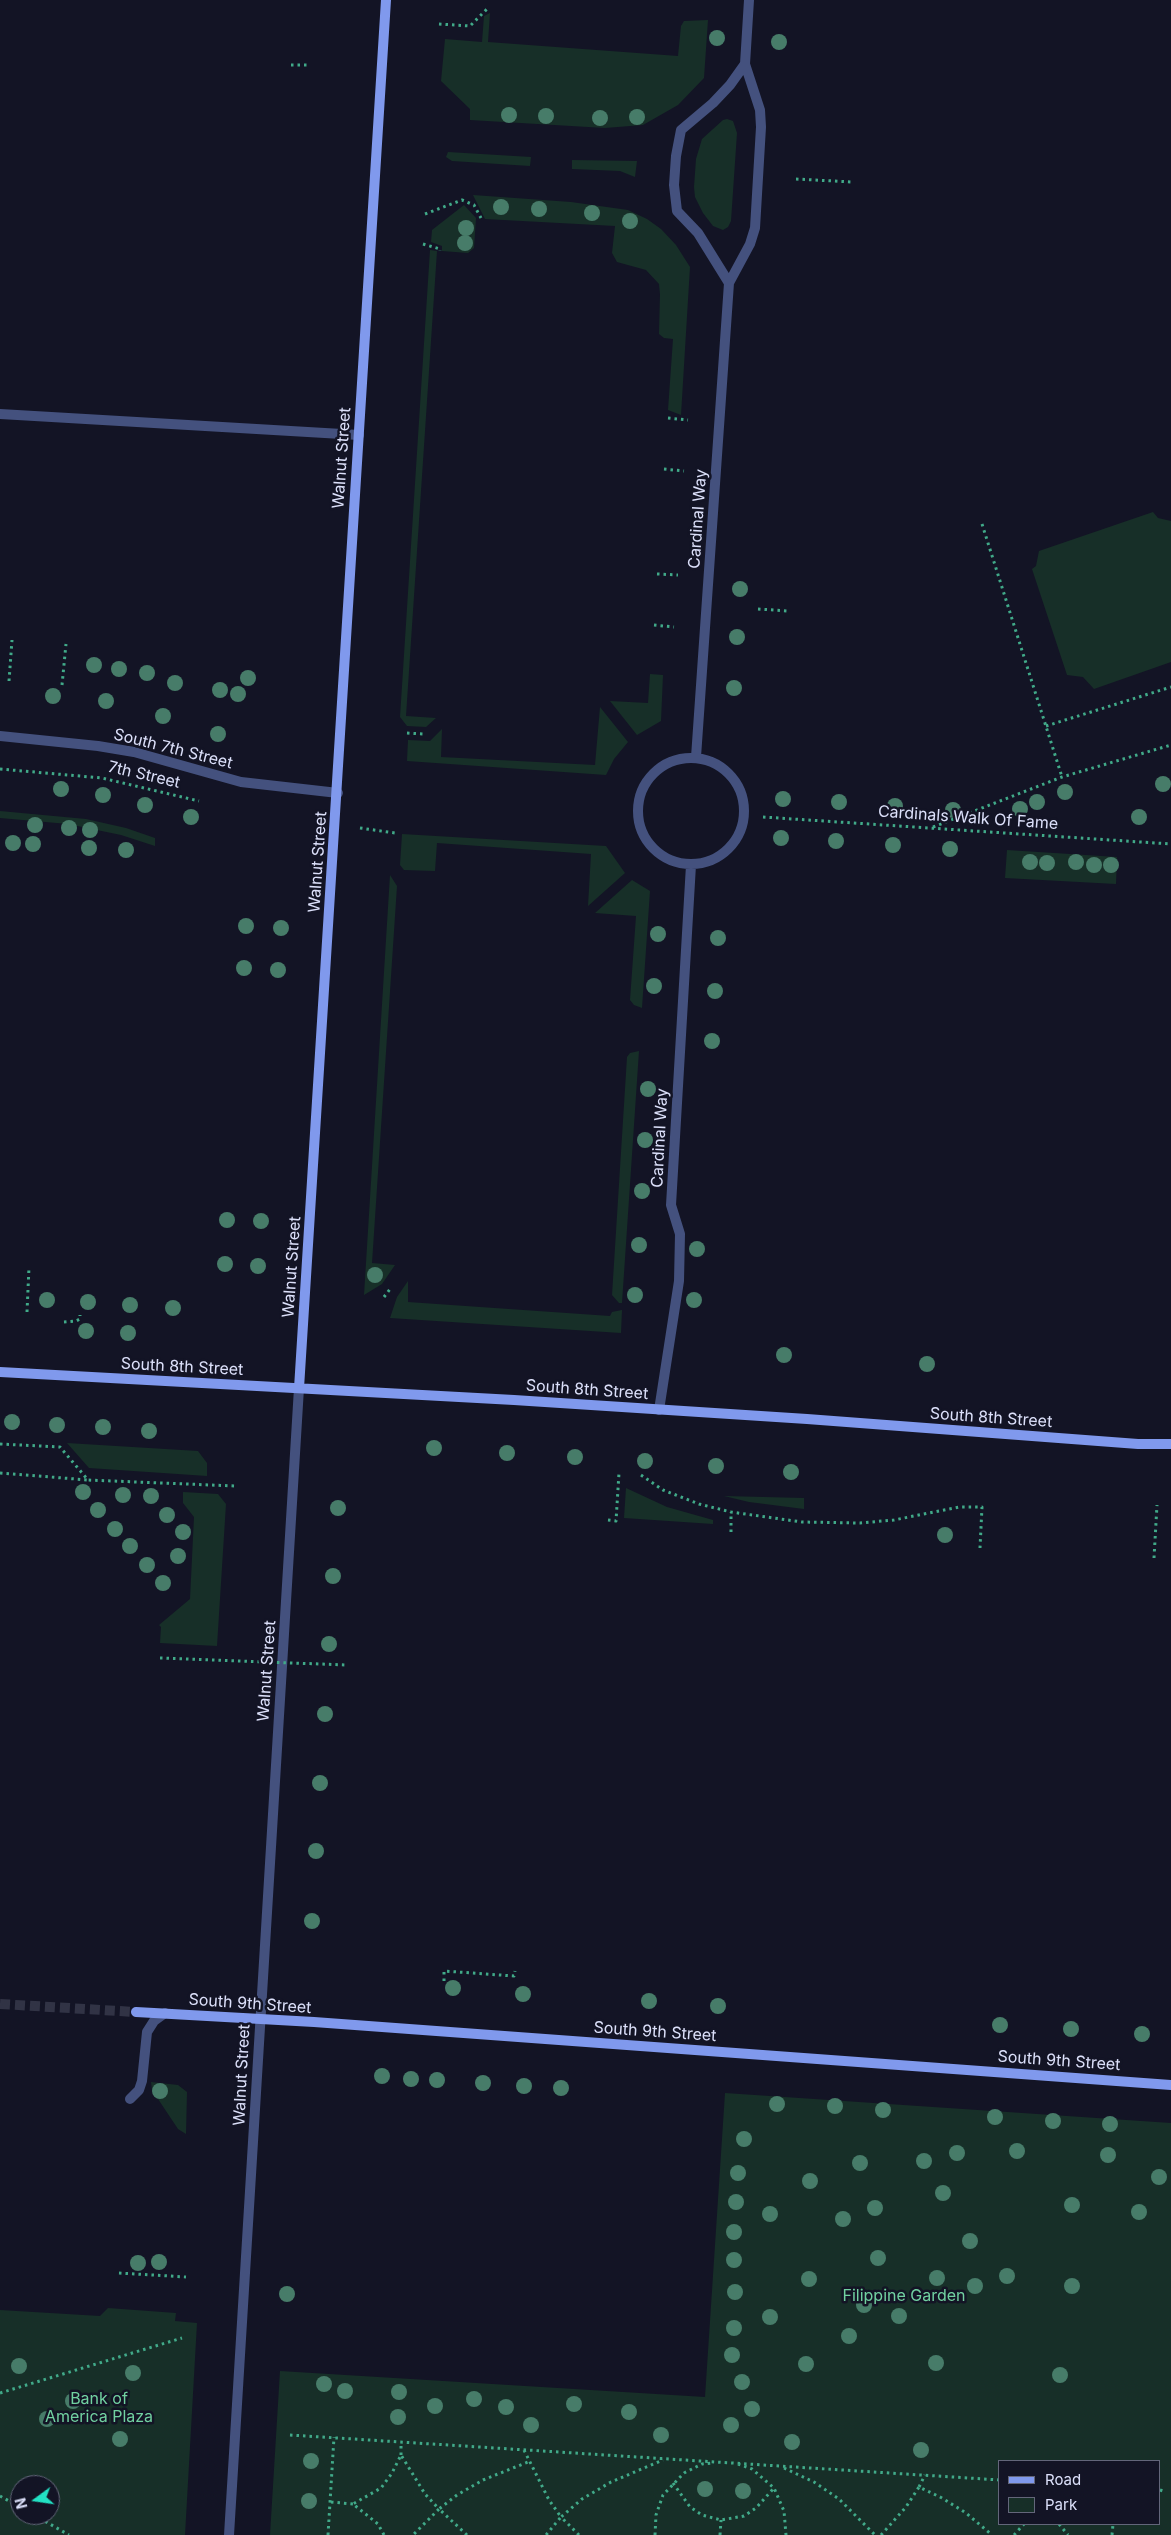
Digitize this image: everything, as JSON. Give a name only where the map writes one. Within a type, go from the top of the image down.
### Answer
[{"type":"street","name":"Walnut Street","points":[[229,2535],[386,0]]},
{"type":"street","name":"Cardinal Way","points":[[696,757],[729,283],[750,244],[755,228],[761,127],[760,110],[745,64],[748,0]]},
{"type":"street","points":[[729,283],[698,233],[677,211],[674,185],[676,156],[681,130],[714,103],[745,64]]},
{"type":"street","points":[[0,414],[359,435]]},
{"type":"street","name":"South 7th Street","points":[[0,736],[98,746],[134,752],[241,782],[338,793]]},
{"type":"street","points":[[696,757],[713,762],[728,772],[739,787],[744,804],[743,822],[736,839],[725,852],[709,861],[691,864],[675,862],[659,854],[648,843],[640,828],[637,811],[640,793],[649,777],[662,765],[678,758],[696,757]]},
{"type":"street","name":"Cardinal Way","points":[[658,1410],[679,1281],[680,1234],[671,1205],[691,864]]},
{"type":"street","name":"South 8th Street","points":[[0,1372],[807,1419],[1138,1444],[1171,1444]]},
{"type":"street","name":"South 9th Street","points":[[136,2012],[260,2019],[1171,2085]]},
{"type":"street","points":[[130,2099],[139,2090],[142,2081],[147,2032],[154,2021],[165,2013]]},
{"type":"path","points":[[439,24],[470,26],[488,8]]},
{"type":"path","points":[[291,64],[307,65]]},
{"type":"path","points":[[796,179],[852,182]]},
{"type":"path","points":[[425,214],[462,200],[474,205],[480,218]]},
{"type":"path","points":[[423,244],[440,249],[440,251]]},
{"type":"path","points":[[668,418],[688,420]]},
{"type":"path","points":[[664,469],[684,470]]},
{"type":"path","points":[[982,524],[1062,776]]},
{"type":"path","points":[[657,574],[678,575]]},
{"type":"path","points":[[758,609],[788,611]]},
{"type":"path","points":[[654,625],[674,627]]},
{"type":"path","points":[[10,680],[12,640]]},
{"type":"path","points":[[62,685],[66,644]]},
{"type":"path","points":[[1046,726],[1171,687]]},
{"type":"path","points":[[407,732],[424,734]]},
{"type":"path","points":[[930,828],[1062,776],[1171,745]]},
{"type":"path","name":"7th Street","points":[[0,769],[102,778],[206,802]]},
{"type":"path","name":"Cardinals Walk Of Fame","points":[[764,817],[1171,844]]},
{"type":"path","points":[[27,1312],[29,1268]]},
{"type":"path","points":[[384,1297],[390,1289]]},
{"type":"path","points":[[64,1322],[76,1321],[80,1319],[80,1315]]},
{"type":"path","points":[[0,1444],[60,1447],[88,1480]]},
{"type":"path","points":[[0,1473],[88,1480],[235,1486]]},
{"type":"path","points":[[608,1520],[616,1521],[619,1473]]},
{"type":"path","points":[[641,1475],[651,1483],[676,1496],[731,1512],[802,1522],[851,1523],[894,1520],[959,1507],[982,1508],[980,1548]]},
{"type":"path","points":[[1154,1558],[1157,1505]]},
{"type":"path","points":[[731,1512],[731,1532]]},
{"type":"path","points":[[160,1658],[346,1665]]},
{"type":"path","points":[[444,1981],[444,1971],[514,1976],[514,1971]]},
{"type":"path","points":[[119,2273],[186,2277]]},
{"type":"path","points":[[0,2393],[182,2338]]},
{"type":"path","points":[[290,2435],[998,2480]]},
{"type":"path","points":[[328,2535],[334,2437]]},
{"type":"path","points":[[353,2504],[381,2488],[392,2473],[401,2455],[401,2442]]},
{"type":"path","points":[[524,2450],[528,2462],[561,2517],[579,2535]]},
{"type":"path","points":[[401,2455],[425,2494],[467,2535]]},
{"type":"path","points":[[546,2535],[561,2517],[582,2500],[611,2482],[666,2459]]},
{"type":"path","points":[[655,2535],[656,2515],[659,2505],[663,2495],[673,2483],[684,2473],[702,2464],[722,2461],[752,2470],[774,2488],[784,2511],[786,2535]]},
{"type":"path","points":[[413,2535],[439,2509],[457,2495],[483,2480],[528,2462]]},
{"type":"path","points":[[782,2467],[814,2482],[839,2499],[875,2535]]},
{"type":"path","points":[[881,2535],[906,2507],[925,2476]]},
{"type":"path","points":[[673,2483],[690,2507],[702,2515],[721,2520],[744,2516],[756,2508],[774,2488]]},
{"type":"path","points":[[919,2487],[966,2513],[992,2535]]},
{"type":"path","points":[[331,2502],[353,2504],[378,2524],[384,2535]]},
{"type":"path","points":[[714,2535],[719,2535],[721,2520]]},
{"type":"path","points":[[51,2525],[68,2535]]},
{"type":"path","points":[[1014,2535],[1023,2525]]},
{"type":"path","points":[[1060,2525],[1068,2535]]},
{"type":"green space","points":[[490,13],[488,42],[678,56],[681,26],[684,21],[708,20],[704,78],[678,105],[643,125],[605,128],[470,120],[470,109],[441,81],[445,39],[482,42],[484,16]]},
{"type":"green space","points":[[723,120],[733,121],[737,133],[731,221],[728,227],[723,230],[713,226],[703,213],[695,197],[694,187],[696,159],[702,139]]},
{"type":"green space","points":[[448,152],[531,157],[530,166],[452,161],[446,157]]},
{"type":"green space","points":[[572,160],[637,161],[635,177],[620,171],[572,169]]},
{"type":"green space","points":[[473,195],[571,202],[628,210],[647,219],[661,229],[676,245],[690,267],[681,415],[668,410],[673,339],[664,338],[659,334],[659,284],[646,270],[617,262],[612,253],[615,226],[485,219]]},
{"type":"green space","points":[[464,205],[476,218],[474,248],[468,253],[442,251],[442,246],[431,242],[432,230]]},
{"type":"green space","points":[[430,250],[437,251],[406,716],[436,718],[426,727],[407,726],[400,717]]},
{"type":"green space","points":[[1153,512],[1158,518],[1171,521],[1171,662],[1094,689],[1083,677],[1067,675],[1032,569],[1036,566],[1039,551]]},
{"type":"green space","points":[[650,674],[663,675],[661,721],[637,735],[610,701],[648,703]]},
{"type":"green space","points":[[600,707],[628,742],[614,759],[606,775],[407,761],[408,740],[430,741],[442,729],[441,757],[595,765]]},
{"type":"green space","points":[[0,811],[86,819],[126,828],[155,838],[155,846],[121,835],[68,824],[0,818]]},
{"type":"green space","points":[[402,834],[606,846],[625,873],[588,906],[591,854],[437,843],[435,871],[404,870],[400,865]]},
{"type":"green space","points":[[1007,850],[1117,857],[1116,884],[1005,878]]},
{"type":"green space","points":[[390,875],[397,886],[372,1263],[395,1265],[382,1284],[364,1295]]},
{"type":"green space","points":[[632,880],[650,891],[642,1008],[634,1005],[630,1000],[636,916],[595,913]]},
{"type":"green space","points":[[639,1051],[622,1303],[619,1303],[612,1295],[627,1057],[630,1053]]},
{"type":"green space","points":[[408,1281],[408,1302],[610,1316],[612,1312],[622,1310],[621,1333],[390,1318],[397,1297]]},
{"type":"green space","points":[[67,1443],[198,1451],[207,1463],[207,1476],[89,1468]]},
{"type":"green space","points":[[626,1488],[667,1507],[713,1520],[713,1524],[624,1518]]},
{"type":"green space","points":[[183,1492],[218,1494],[226,1504],[217,1646],[160,1643],[161,1627],[159,1625],[190,1599],[194,1517],[183,1503]]},
{"type":"green space","points":[[724,1496],[804,1498],[804,1509],[749,1502]]},
{"type":"green space","points":[[151,2082],[178,2085],[187,2092],[186,2134],[178,2129],[152,2090]]},
{"type":"green space","name":"Filippine Garden","points":[[725,2093],[1171,2123],[1171,2535],[270,2535],[280,2371],[705,2397]]},
{"type":"green space","name":"Bank of America Plaza","points":[[108,2308],[176,2313],[175,2321],[197,2323],[185,2535],[0,2535],[0,2310],[100,2316]]},
{"type":"tunnel","points":[[0,2004],[136,2012]]}]
